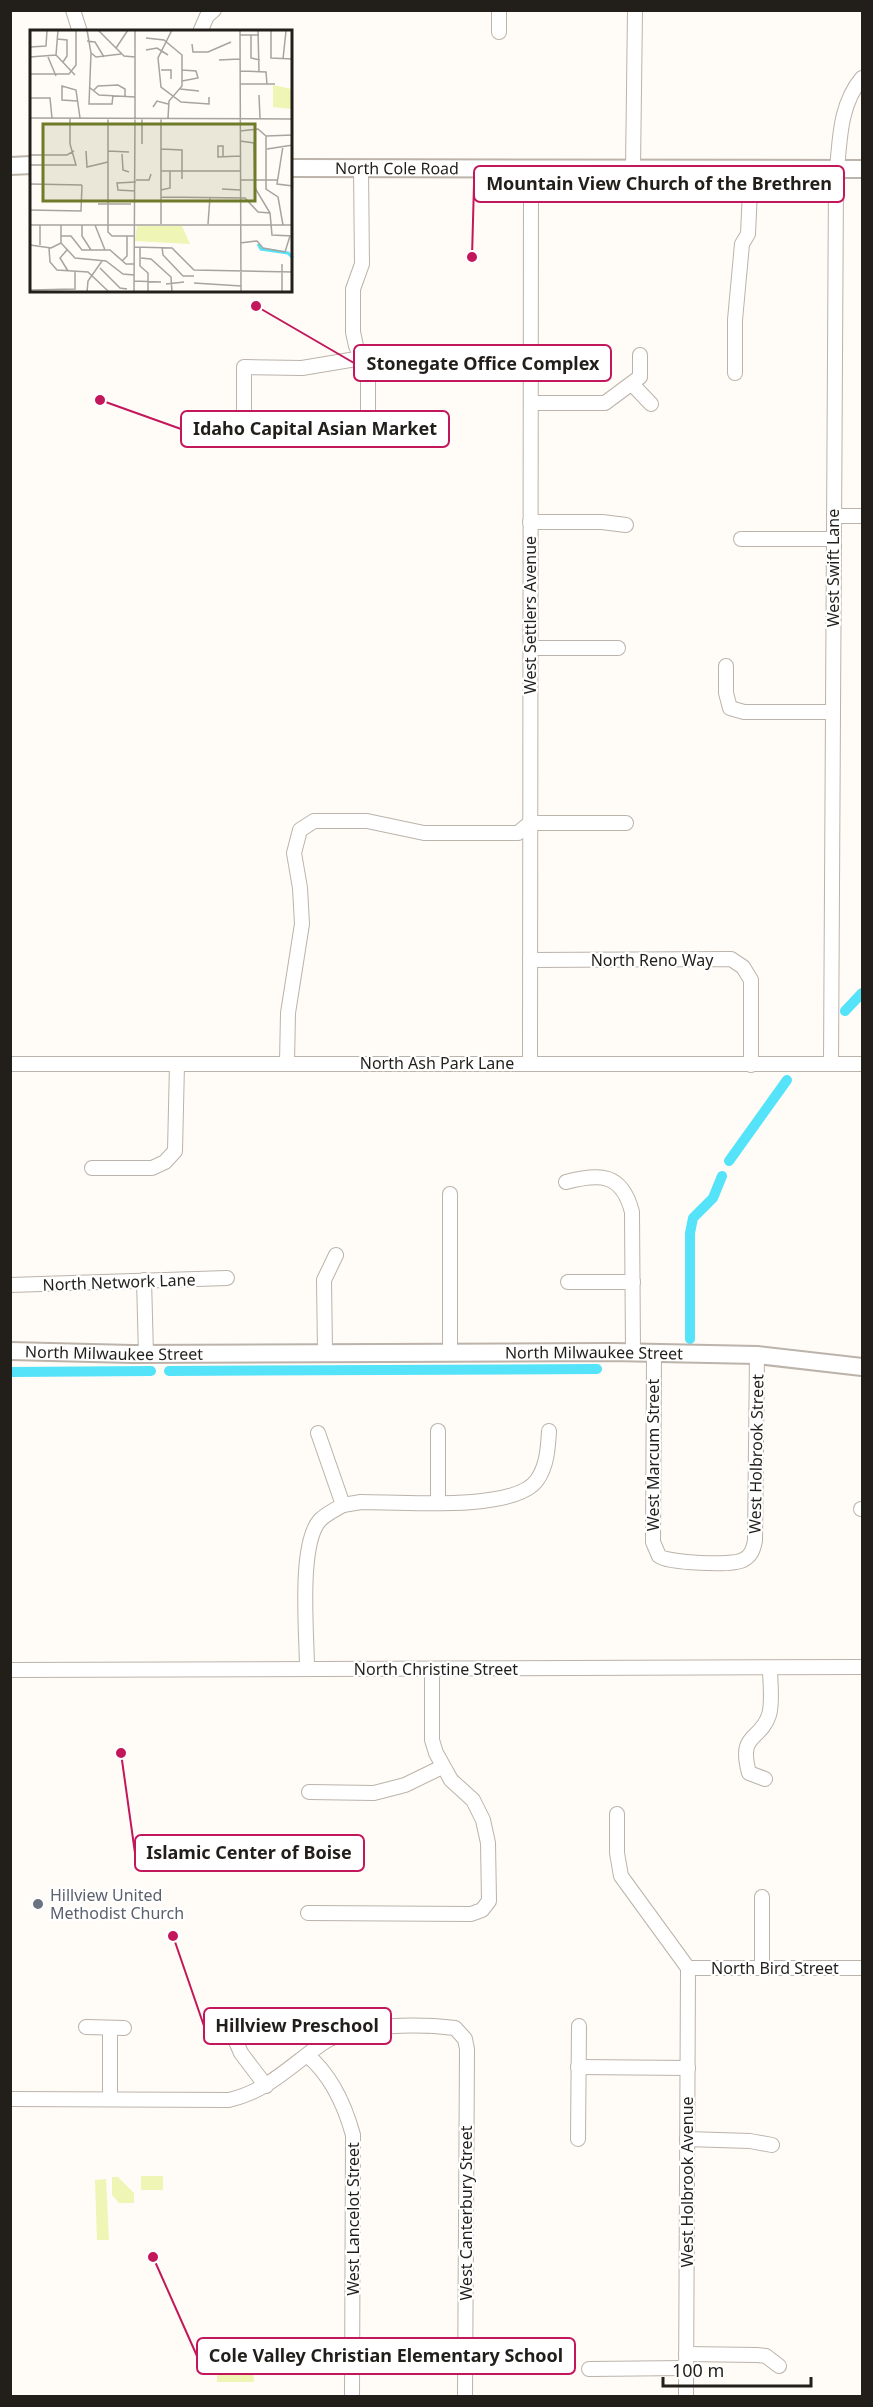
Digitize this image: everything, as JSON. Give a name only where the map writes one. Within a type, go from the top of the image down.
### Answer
[{"type":"main road","points":[[10,166],[30,165]]},
{"type":"main road","name":"North Cole Road","points":[[292,168],[862,169]]},
{"type":"main road","name":"North Milwaukee Street","points":[[10,1351],[146,1354],[633,1352],[757,1355],[862,1367]]},
{"type":"street","points":[[72,10],[79,30]]},
{"type":"street","points":[[201,30],[207,16],[214,10]]},
{"type":"street","points":[[499,10],[499,32]]},
{"type":"street","points":[[633,168],[635,10]]},
{"type":"street","name":"West Swift Lane","points":[[831,1064],[837,168],[842,118],[848,100],[862,78]]},
{"type":"street","points":[[361,168],[362,264],[353,289],[353,332],[368,372],[368,420],[244,421],[244,367],[302,368],[362,358]]},
{"type":"street","name":"West Settlers Avenue","points":[[530,1063],[531,168]]},
{"type":"street","points":[[735,373],[735,320],[742,244],[748,234],[752,168]]},
{"type":"street","points":[[531,403],[605,403],[640,377],[640,355]]},
{"type":"street","points":[[632,384],[651,404]]},
{"type":"street","points":[[834,516],[862,516]]},
{"type":"street","points":[[530,522],[602,522],[626,525]]},
{"type":"street","points":[[741,539],[834,539]]},
{"type":"street","points":[[530,648],[618,648]]},
{"type":"street","points":[[726,666],[726,693],[730,708],[744,712],[832,712]]},
{"type":"street","points":[[287,1063],[288,1013],[302,924],[294,853],[300,830],[314,821],[367,821],[424,832],[518,833],[530,823],[626,823]]},
{"type":"street","name":"North Reno Way","points":[[530,960],[730,959],[743,967],[751,980],[751,1065]]},
{"type":"street","name":"North Ash Park Lane","points":[[10,1064],[862,1064]]},
{"type":"street","points":[[92,1168],[152,1168],[165,1162],[175,1151],[177,1064]]},
{"type":"street","points":[[566,1182],[600,1176],[611,1179],[625,1192],[632,1212],[633,1352]]},
{"type":"street","points":[[450,1194],[450,1352]]},
{"type":"street","points":[[325,1352],[324,1280],[336,1255]]},
{"type":"street","name":"North Network Lane","points":[[10,1285],[227,1278]]},
{"type":"street","points":[[144,1280],[146,1354]]},
{"type":"street","points":[[568,1282],[633,1282]]},
{"type":"street","name":"West Marcum Street","points":[[654,1353],[653,1542],[659,1556],[672,1562],[741,1561],[752,1553]]},
{"type":"street","name":"West Holbrook Street","points":[[752,1553],[755,1541],[757,1355]]},
{"type":"street","points":[[438,1431],[438,1502]]},
{"type":"street","points":[[307,1669],[306,1557],[310,1536],[320,1520],[343,1505],[362,1502],[492,1502],[517,1495],[537,1481],[547,1458],[549,1431]]},
{"type":"street","points":[[318,1433],[343,1505]]},
{"type":"street","name":"North Christine Street","points":[[10,1670],[862,1667]]},
{"type":"street","points":[[765,1779],[749,1773],[745,1751],[750,1738],[770,1713],[770,1668]]},
{"type":"street","points":[[308,1913],[471,1914],[482,1910],[489,1901],[488,1843],[483,1820],[473,1800],[451,1780],[442,1767],[432,1740],[432,1669]]},
{"type":"street","points":[[309,1792],[374,1793],[405,1785],[442,1767]]},
{"type":"street","points":[[617,1814],[617,1853],[621,1876],[688,1968]]},
{"type":"street","points":[[762,1897],[762,1968]]},
{"type":"street","name":"North Bird Street","points":[[688,1968],[862,1968]]},
{"type":"street","name":"West Holbrook Avenue","points":[[686,2397],[688,1968]]},
{"type":"street","points":[[578,2139],[579,2026]]},
{"type":"street","points":[[86,2027],[124,2028]]},
{"type":"street","name":"West Canterbury Street","points":[[307,2055],[325,2041],[346,2031],[367,2028],[447,2027],[460,2032],[467,2049],[465,2397]]},
{"type":"street","points":[[110,2028],[110,2098]]},
{"type":"street","points":[[231,2030],[242,2053],[266,2086]]},
{"type":"street","points":[[10,2099],[229,2100],[250,2095],[266,2086],[307,2055]]},
{"type":"street","name":"West Lancelot Street","points":[[307,2055],[317,2064],[338,2095],[353,2135],[352,2397]]},
{"type":"street","points":[[578,2067],[688,2068]]},
{"type":"street","points":[[687,2139],[750,2140],[772,2145]]},
{"type":"street","points":[[686,2354],[766,2356],[779,2366]]},
{"type":"street","points":[[589,2369],[686,2368]]},
{"type":"green space","points":[[141,2176],[163,2176],[163,2190],[141,2190]]},
{"type":"green space","points":[[112,2177],[118,2177],[134,2193],[134,2203],[119,2203],[112,2195]]},
{"type":"green space","points":[[106,2179],[109,2240],[97,2240],[95,2180]]},
{"type":"green space","points":[[217,2368],[253,2368],[254,2382],[217,2382]]},
{"type":"waterway","points":[[845,1011],[862,993]]},
{"type":"waterway","points":[[729,1161],[787,1080]]},
{"type":"waterway","points":[[690,1339],[690,1233],[693,1218],[713,1198],[722,1176]]},
{"type":"waterway","points":[[169,1371],[597,1369]]},
{"type":"waterway","points":[[10,1372],[151,1371]]},
{"type":"place","name":"Mountain View Church of the Brethren","points":[[472,257]]},
{"type":"place","name":"Stonegate Office Complex","points":[[256,306]]},
{"type":"place","name":"Idaho Capital Asian Market","points":[[100,400]]},
{"type":"place","name":"Islamic Center of Boise","points":[[121,1753]]},
{"type":"place","name":"Hillview United Methodist Church","points":[[38,1904]]},
{"type":"place","name":"Hillview Preschool","points":[[173,1936]]},
{"type":"place","name":"Cole Valley Christian Elementary School","points":[[153,2257]]}]
